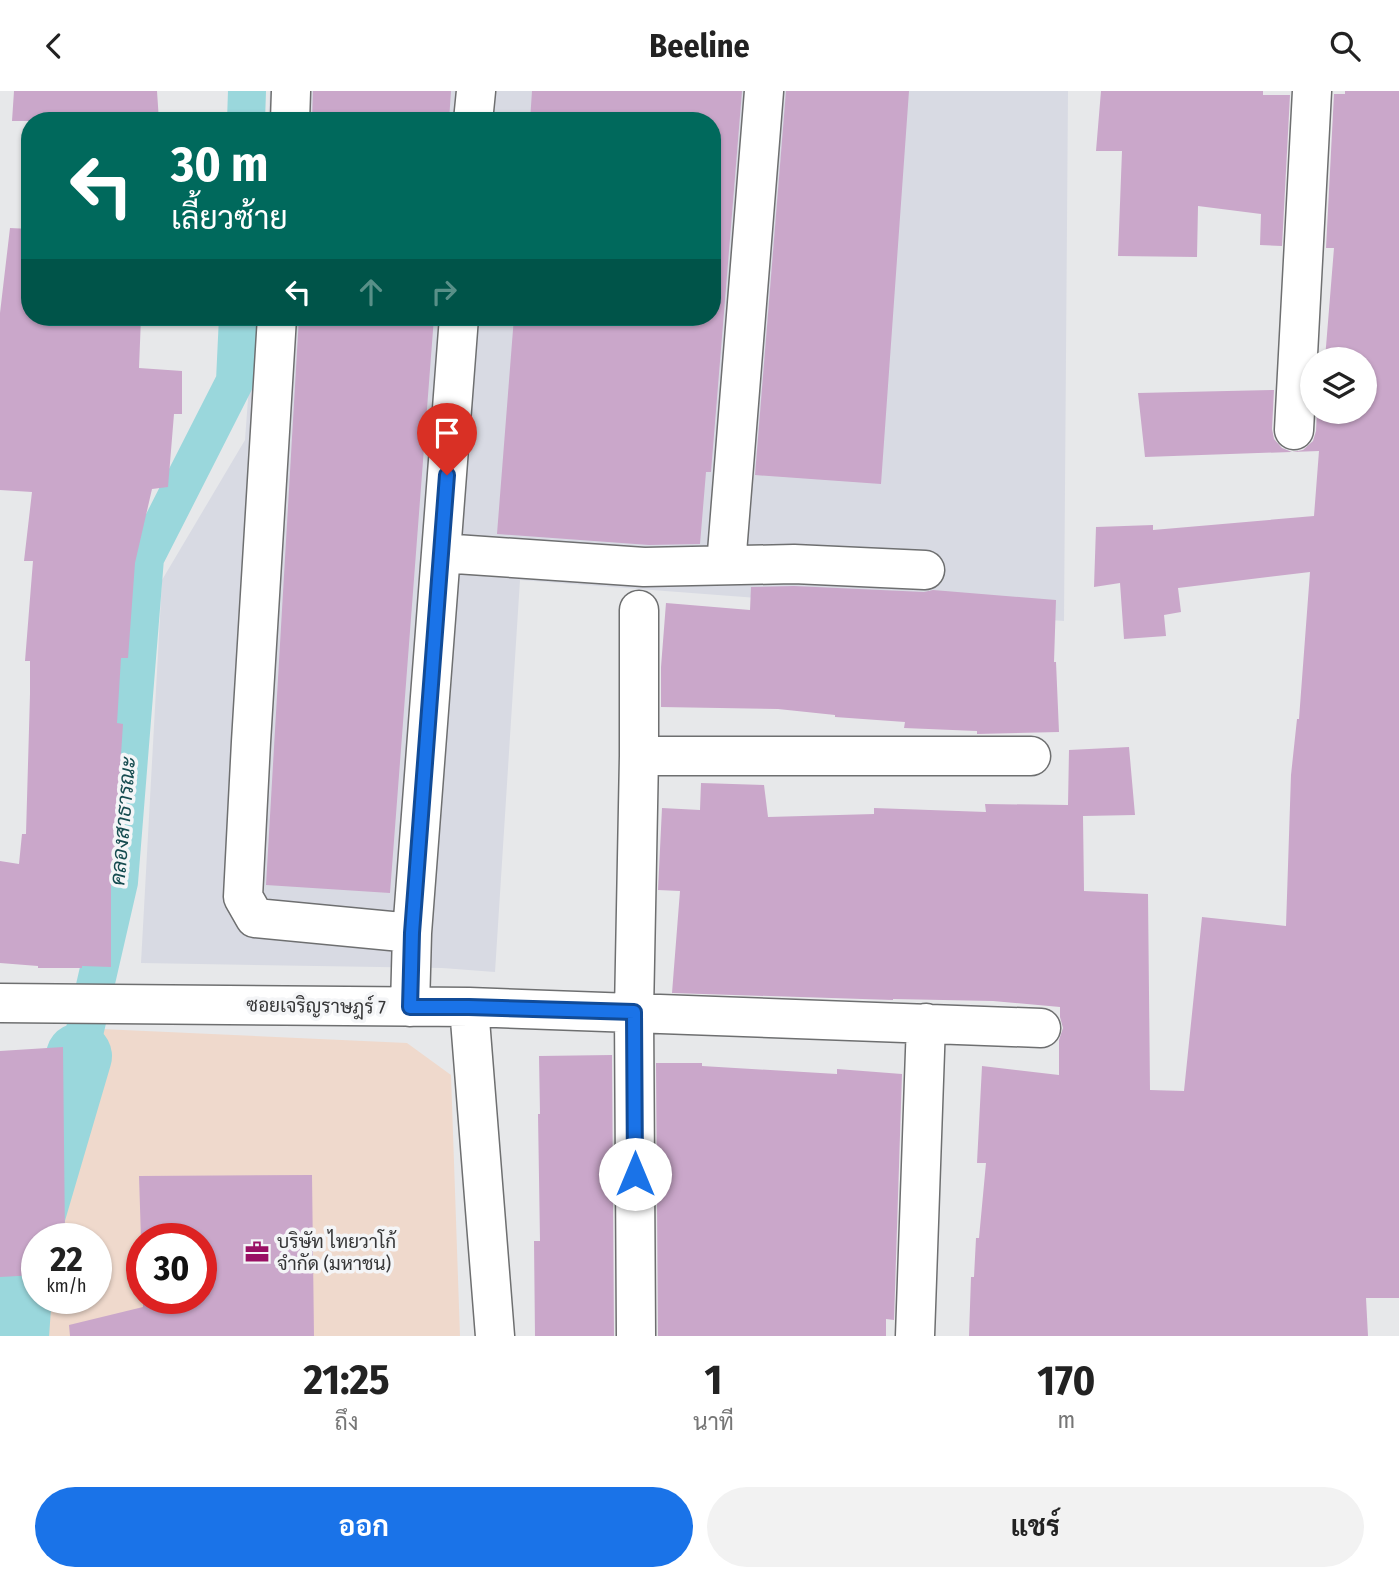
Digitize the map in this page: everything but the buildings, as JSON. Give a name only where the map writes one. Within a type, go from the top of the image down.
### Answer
[{"type":"street","points":[[290,112],[291,91]]},
{"type":"street","points":[[474,112],[476,91]]},
{"type":"street","points":[[726,565],[764,91]]},
{"type":"street","points":[[1294,430],[1312,91]]},
{"type":"street","points":[[276,326],[243,897],[255,918],[412,933]]},
{"type":"street","points":[[410,1007],[412,933],[458,326]]},
{"type":"street","points":[[441,554],[645,567],[794,564],[925,570]]},
{"type":"street","points":[[636,1336],[634,1012],[639,610]]},
{"type":"street","points":[[639,756],[1031,756]]},
{"type":"street","name":"ซอยเจริญราษฎร์ 7","points":[[0,1003],[469,1007],[1041,1028]]},
{"type":"street","points":[[469,1007],[495,1336]]},
{"type":"street","points":[[915,1336],[926,1023]]},
{"type":"shaded area","points":[[270,91],[1068,91],[1064,621],[520,580],[495,972],[442,968],[141,963],[162,580],[245,440],[253,326],[721,326],[721,112],[269,112]]},
{"type":"shaded area","points":[[101,1029],[407,1043],[451,1075],[460,1336],[32,1336],[33,1314],[112,1314],[112,1223],[46,1223]]},
{"type":"waterway","name":"คลองสาธารณะ","points":[[246,112],[247,91]]},
{"type":"waterway","name":"คลองสาธารณะ","points":[[79,1056],[119,882],[145,558],[235,381],[238,326]]},
{"type":"waterway","name":"คลองสาธารณะ","points":[[16,1336],[22,1250],[79,1056]]},
{"type":"place","name":"บริษัท ไทยวาโก้ จำกัด (มหาชน)","points":[[257,1252]]},
{"type":"route","points":[[447,475],[412,933],[410,1007],[634,1012],[635,1174]]}]
